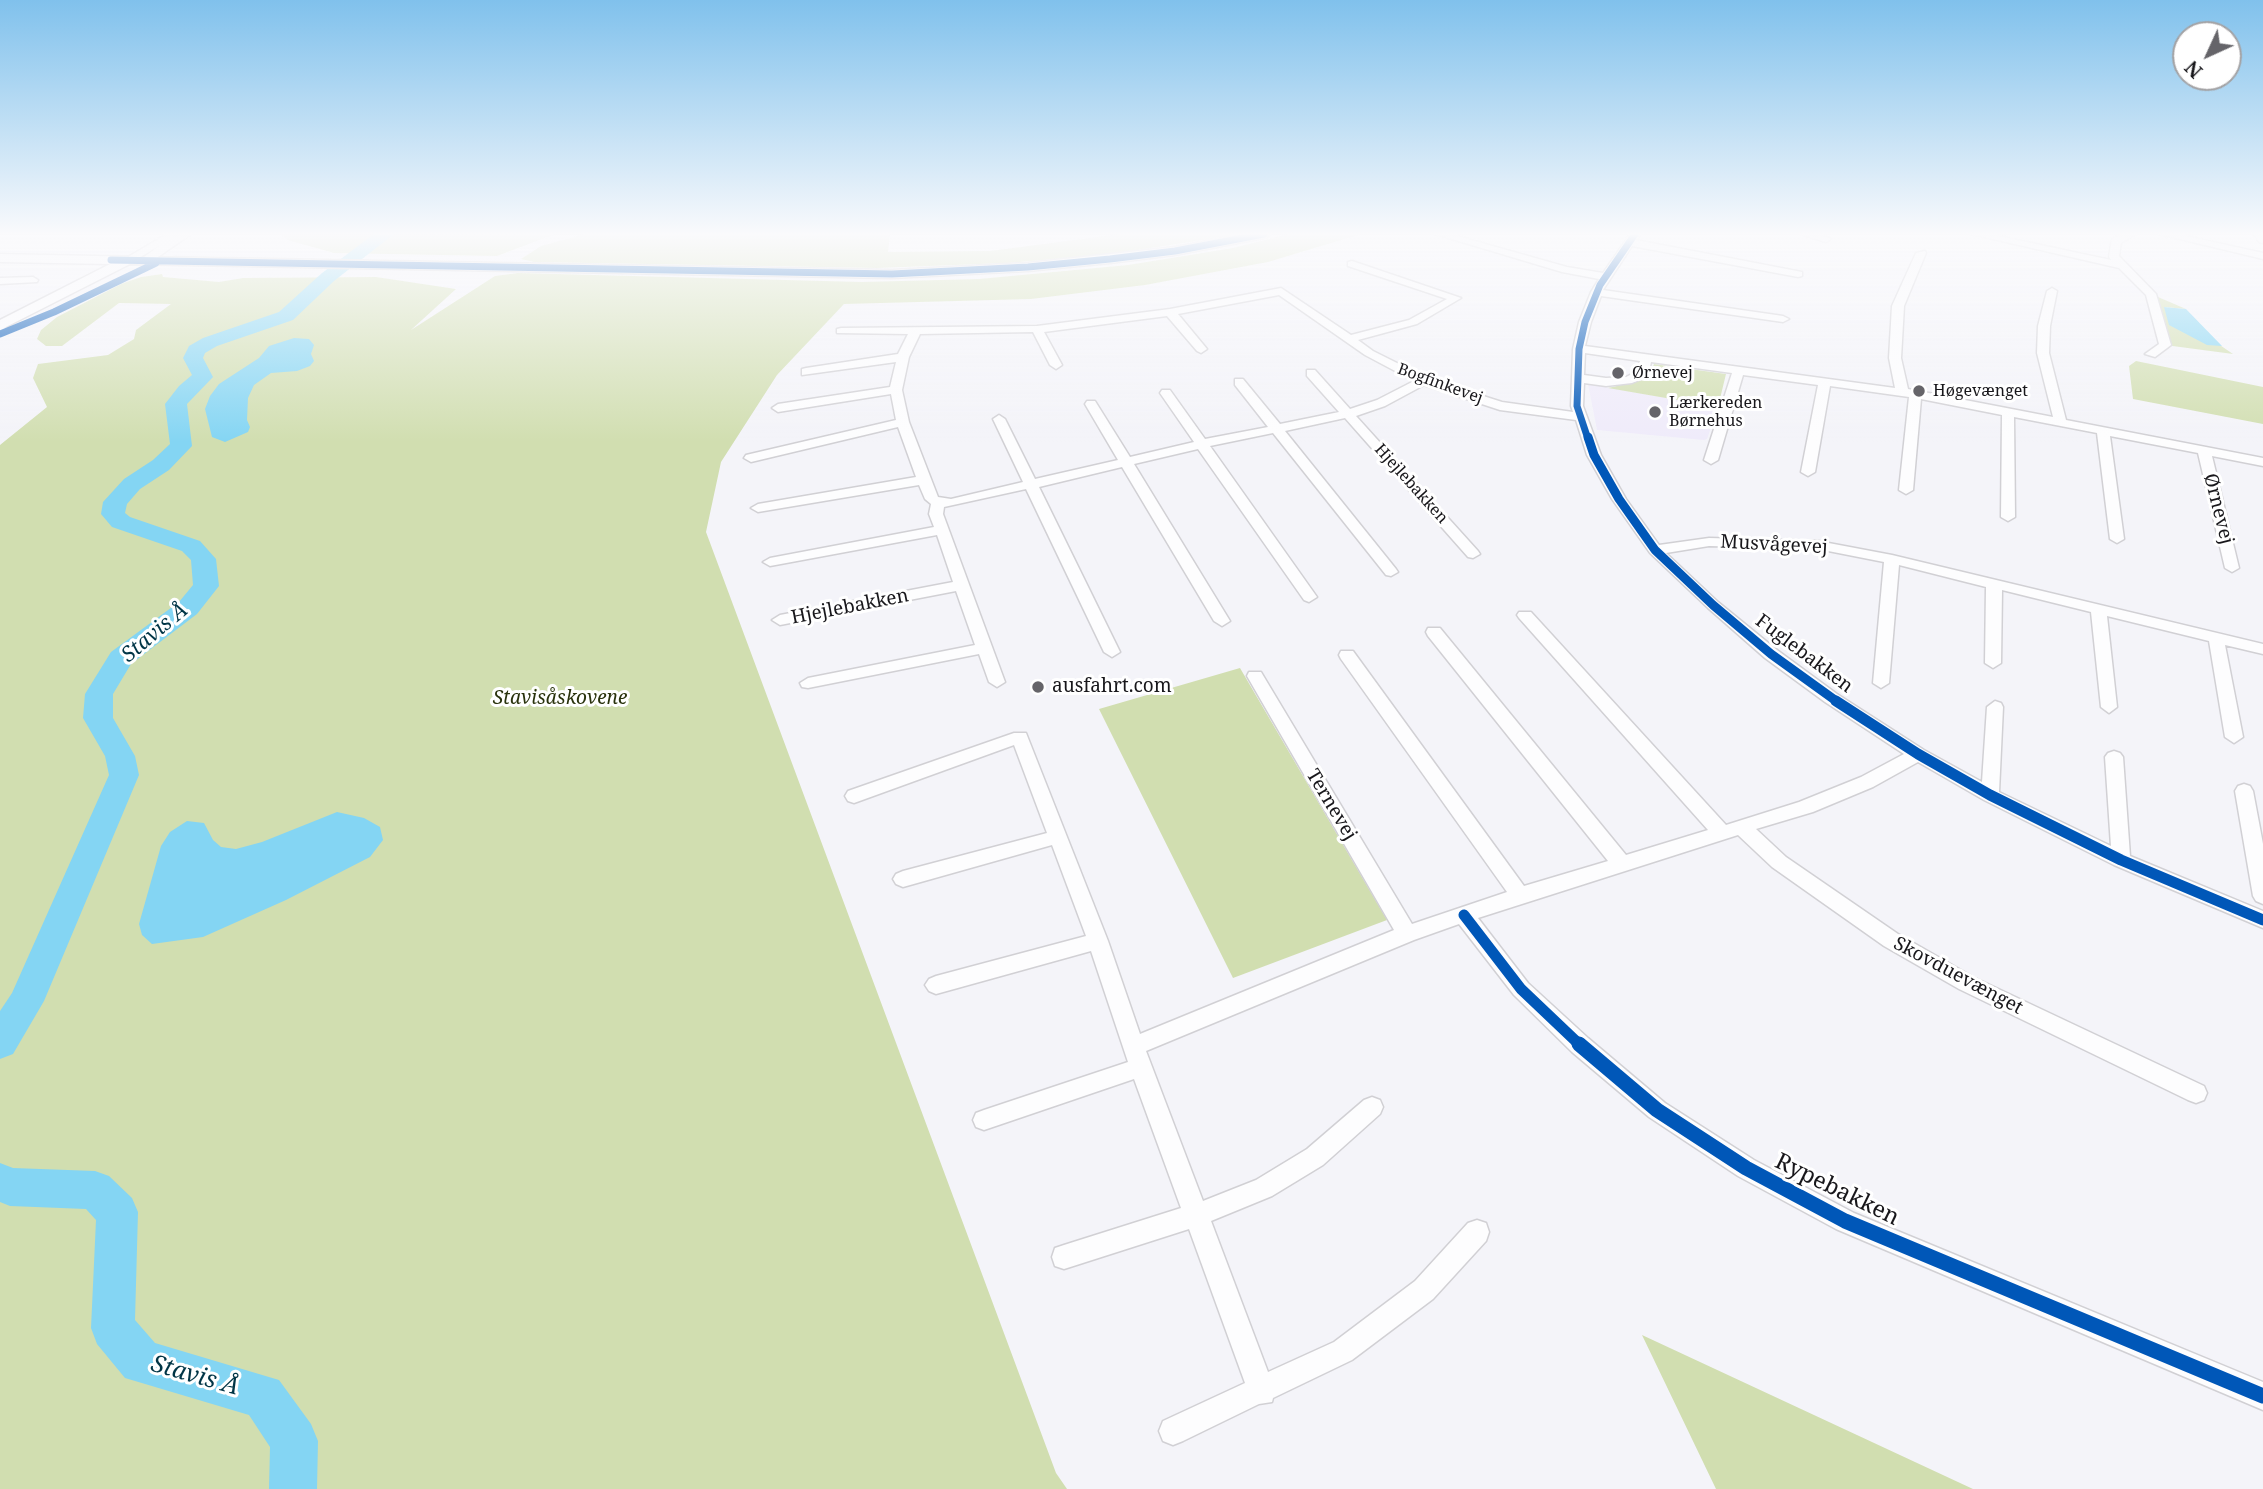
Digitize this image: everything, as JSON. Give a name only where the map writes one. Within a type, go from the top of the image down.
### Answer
[{"type":"main road","points":[[1,330],[49,303]]},
{"type":"main road","points":[[1,330],[53,303]]},
{"type":"main road","points":[[1,330],[33,320],[62,303]]},
{"type":"street","name":"Bogfinkevej","points":[[1170,312],[1215,303]]},
{"type":"street","name":"Bogfinkevej","points":[[1299,303],[1394,368],[1423,381],[1500,406],[1579,418]]},
{"type":"street","points":[[1349,339],[1413,322],[1446,303]]},
{"type":"street","name":"Fuglebakken","points":[[1592,303],[1579,349],[1579,418],[1594,454],[1619,499],[1656,550],[1713,605],[1771,654],[1831,698],[1918,754],[1990,795],[2121,860],[2263,920]]},
{"type":"street","points":[[1673,303],[1783,320]]},
{"type":"street","points":[[1899,303],[1895,358],[1908,393],[1906,490]]},
{"type":"street","points":[[2049,303],[2044,326],[2043,353],[2060,421]]},
{"type":"street","points":[[2151,354],[2165,345],[2154,303]]},
{"type":"street","points":[[841,331],[1037,329],[1170,312],[1200,349]]},
{"type":"street","points":[[1037,329],[1056,365]]},
{"type":"street","points":[[915,332],[903,357],[896,390],[924,480],[932,499],[938,502],[951,503],[1202,444],[1348,414],[1407,391],[1423,381]]},
{"type":"street","name":"Ørnevej","points":[[1579,349],[1908,393],[2263,462]]},
{"type":"street","points":[[806,372],[903,357]]},
{"type":"street","points":[[1577,378],[1606,382],[1628,380],[1644,373],[1646,358]]},
{"type":"street","points":[[1711,460],[1738,372]]},
{"type":"street","name":"Hjejlebakken","points":[[1311,373],[1473,554]]},
{"type":"street","points":[[1239,382],[1391,572]]},
{"type":"street","points":[[1808,472],[1825,382]]},
{"type":"street","points":[[778,408],[896,390]]},
{"type":"street","points":[[1166,393],[1309,597]]},
{"type":"street","points":[[1091,404],[1222,621]]},
{"type":"street","points":[[2008,411],[2008,517]]},
{"type":"street","points":[[999,419],[1112,652]]},
{"type":"street","points":[[751,458],[904,422]]},
{"type":"street","points":[[2103,430],[2117,540]]},
{"type":"street","name":"Ørnevej","points":[[2204,451],[2232,568]]},
{"type":"street","points":[[758,508],[924,480]]},
{"type":"street","points":[[938,502],[936,514],[997,682]]},
{"type":"street","points":[[770,562],[942,530]]},
{"type":"street","name":"Musvågevej","points":[[1656,550],[1709,542],[1818,545],[1892,559],[2263,649]]},
{"type":"street","points":[[1881,683],[1892,559]]},
{"type":"street","points":[[1993,663],[1994,584]]},
{"type":"street","name":"Hjejlebakken","points":[[780,620],[962,585]]},
{"type":"street","points":[[2098,609],[2109,707]]},
{"type":"street","points":[[1525,615],[1731,830]]},
{"type":"street","points":[[1434,632],[1621,863]]},
{"type":"street","points":[[2216,638],[2234,737]]},
{"type":"street","points":[[808,683],[985,648]]},
{"type":"street","points":[[1347,655],[1520,895]]},
{"type":"street","name":"Ternevej","points":[[1255,676],[1407,934]]},
{"type":"street","points":[[1990,795],[1995,707]]},
{"type":"street","points":[[854,796],[1020,737],[1098,941],[1262,1392]]},
{"type":"street","points":[[984,1120],[1138,1057],[1407,934],[1520,895],[1806,807],[1867,782],[1918,754]]},
{"type":"street","points":[[2114,757],[2121,860]]},
{"type":"street","points":[[2244,791],[2263,896]]},
{"type":"street","name":"Skovduevænget","points":[[1731,830],[1891,940],[1966,983],[2196,1093]]},
{"type":"street","points":[[903,879],[1057,837]]},
{"type":"street","name":"Rypebakken","points":[[1464,915],[1521,989],[1580,1045],[1657,1110],[1746,1168],[1845,1221],[2263,1396]]},
{"type":"street","points":[[936,985],[1098,941]]},
{"type":"street","points":[[1064,1257],[1196,1214],[1274,1182],[1315,1157],[1372,1107]]},
{"type":"street","points":[[1173,1431],[1262,1392],[1353,1344],[1424,1290],[1476,1232]]},
{"type":"shaded area","name":"Lærkereden Børnehus","points":[[1588,384],[1718,407],[1707,439],[1704,440],[1597,430]]},
{"type":"green space","points":[[83,303],[118,303],[62,346],[46,346],[37,339],[41,330],[57,317]]},
{"type":"green space","name":"Stavisåskovene","points":[[144,303],[440,303],[411,330],[452,303],[863,303],[844,304],[777,375],[721,462],[706,532],[1056,1473],[1067,1489],[0,1489],[0,445],[47,407],[33,378],[38,364],[108,355],[134,339],[136,330],[171,304]]},
{"type":"green space","points":[[2154,303],[2173,303],[2186,309],[2164,307],[2233,354],[2165,345]]},
{"type":"green space","points":[[2136,361],[2263,387],[2263,424],[2133,399],[2129,366]]},
{"type":"green space","points":[[1654,364],[1726,374],[1718,407],[1608,388],[1648,379]]},
{"type":"green space","points":[[1240,668],[1387,920],[1233,978],[1099,709]]},
{"type":"green space","points":[[1642,1335],[1973,1489],[1716,1489]]},
{"type":"water","points":[[2164,307],[2186,309],[2222,346],[2207,345],[2169,325]]},
{"type":"water","points":[[294,338],[309,339],[314,345],[311,354],[314,361],[310,366],[297,371],[271,373],[254,385],[248,398],[248,432],[225,442],[212,437],[205,409],[219,384],[259,358],[269,346]]},
{"type":"water","points":[[337,812],[364,818],[380,827],[383,840],[370,857],[286,900],[203,937],[152,944],[142,935],[139,924],[161,846],[170,832],[187,821],[204,823],[213,840],[221,847],[236,849],[262,842]]},
{"type":"waterway","name":"Stavis Å","points":[[0,1043],[26,1001],[124,775],[120,756],[98,718],[99,694],[121,658],[188,608],[206,586],[203,559],[191,546],[121,522],[113,514],[115,502],[132,484],[161,465],[181,446],[176,404],[186,390],[203,377],[193,358],[196,350],[210,342],[286,316],[299,303]]},
{"type":"waterway","name":"Stavis Å","points":[[0,1182],[10,1187],[95,1190],[117,1212],[113,1328],[141,1362],[263,1396],[294,1441],[293,1489]]},
{"type":"cycle path","points":[[0,334],[72,303]]},
{"type":"cycle path","points":[[1593,303],[1579,349],[1577,406],[1594,455],[1619,499],[1655,550],[1713,605],[1771,654],[1831,698],[1918,754],[1990,795],[2121,860],[2263,920]]},
{"type":"cycle path","points":[[1464,915],[1521,989],[1580,1045],[1657,1110],[1746,1168],[1845,1221],[2263,1396]]},
{"type":"place","name":"Ørnevej","points":[[1618,373]]},
{"type":"place","name":"Høgevænget","points":[[1919,391]]},
{"type":"place","name":"Lærkereden Børnehus","points":[[1655,412]]},
{"type":"place","name":"ausfahrt.com","points":[[1038,687]]}]
